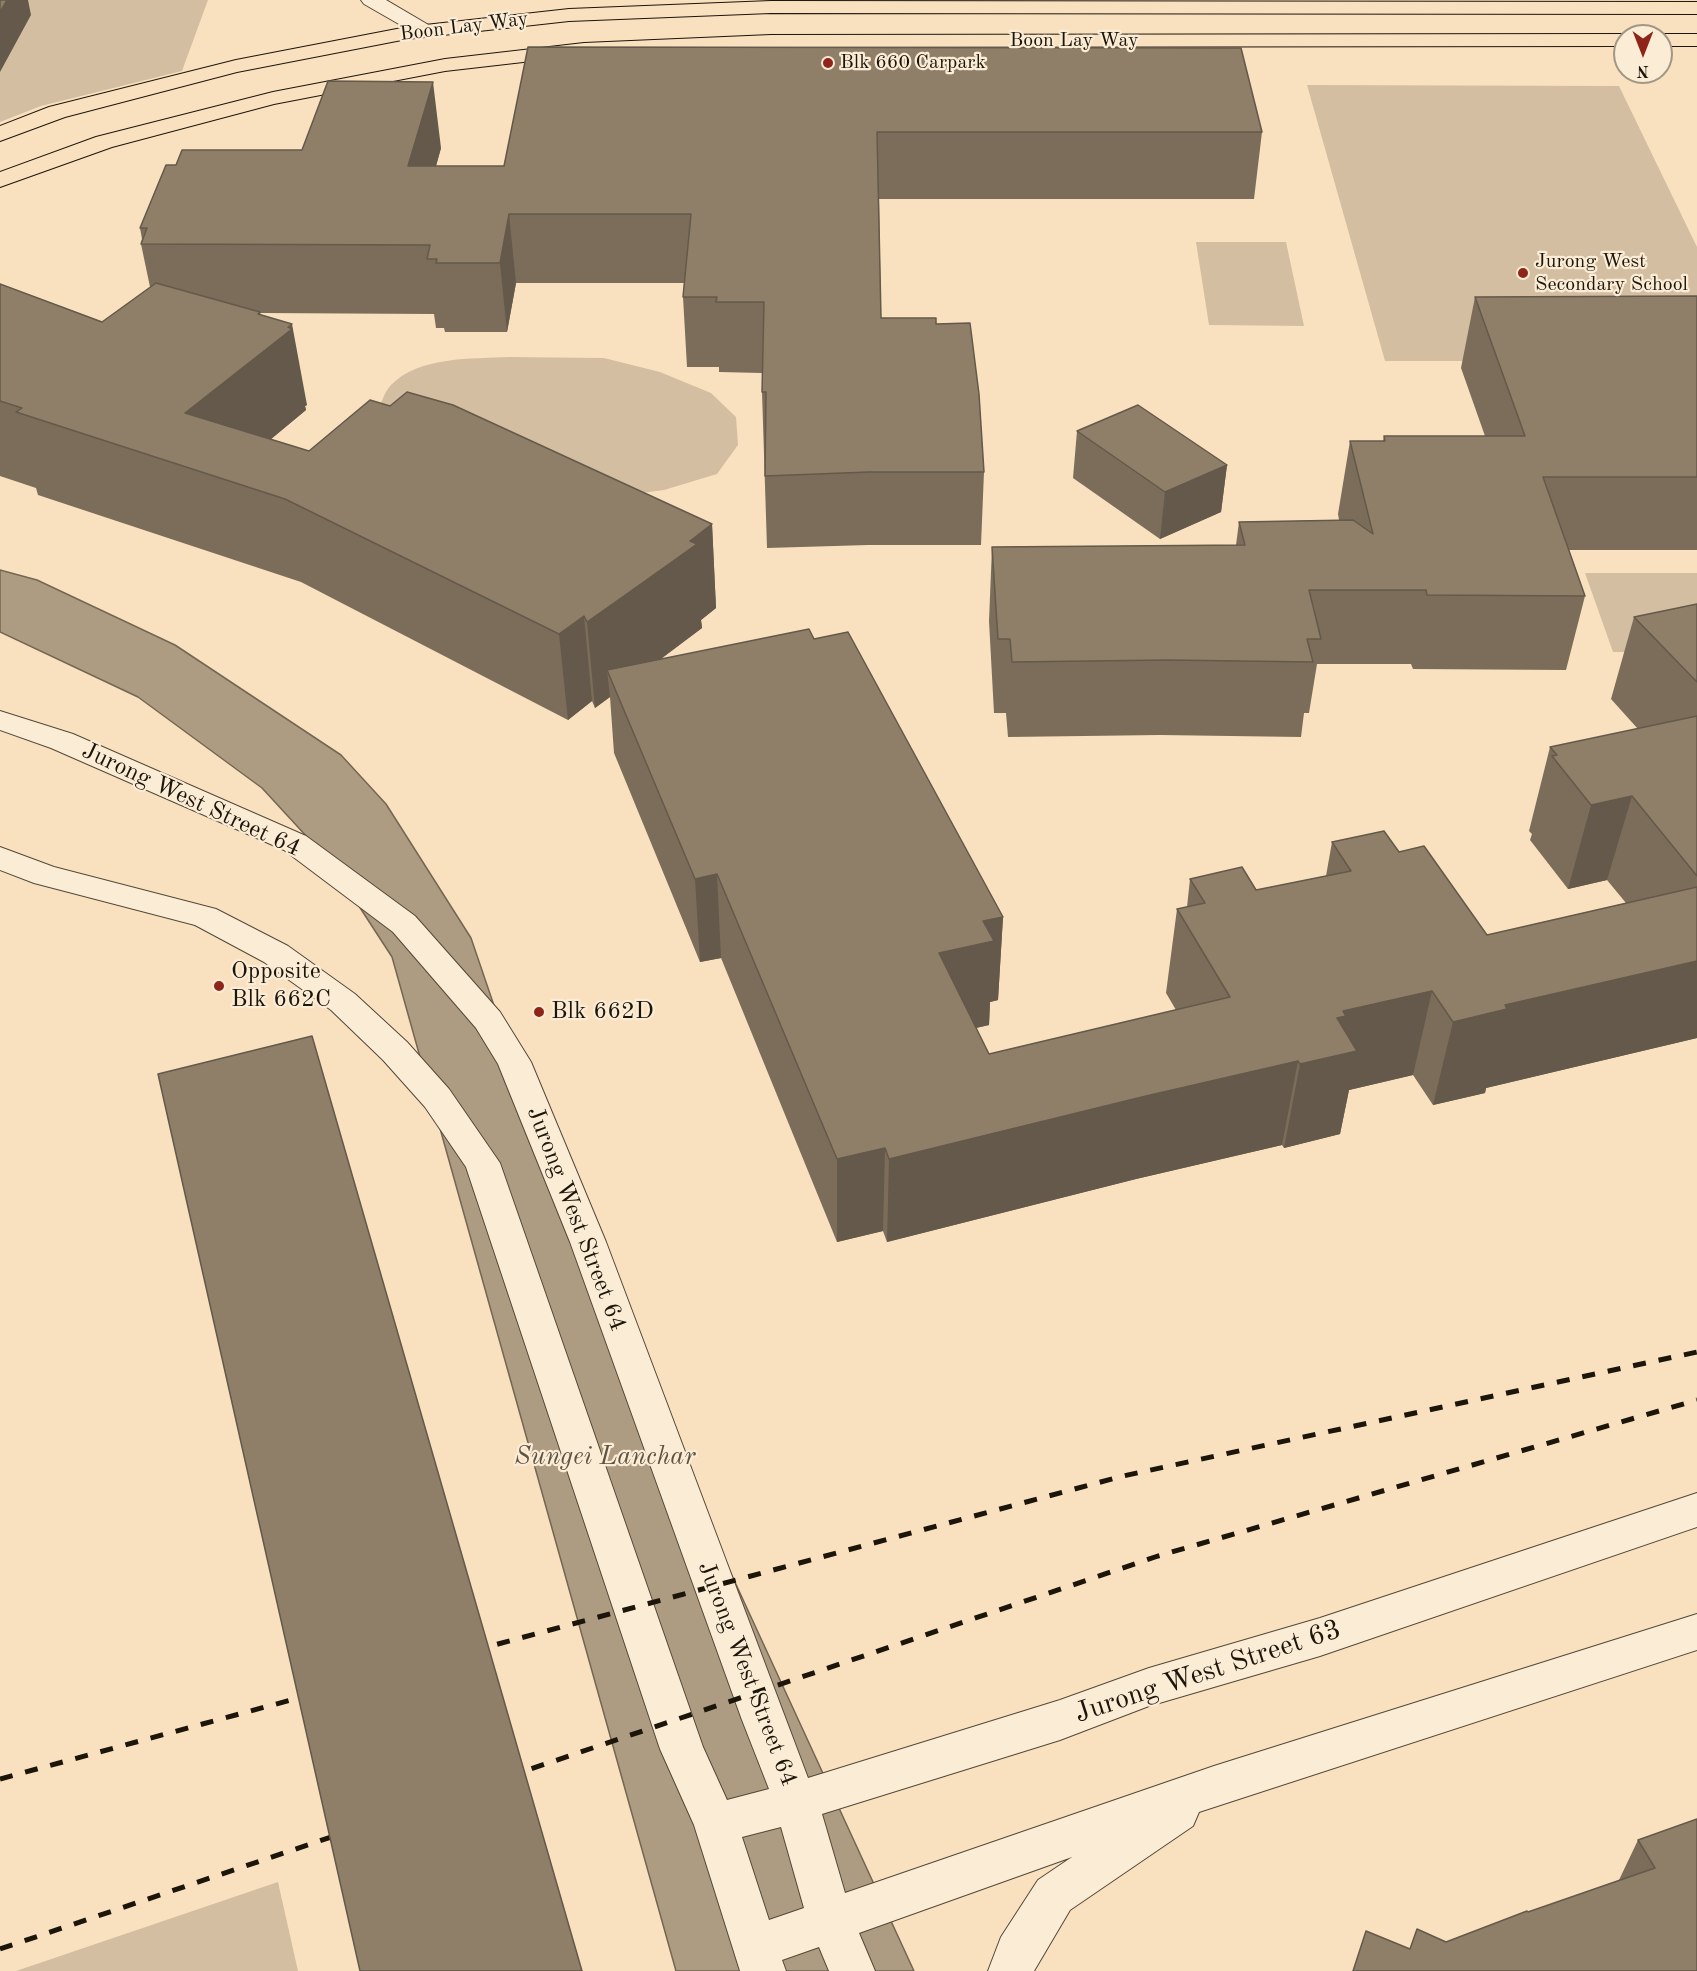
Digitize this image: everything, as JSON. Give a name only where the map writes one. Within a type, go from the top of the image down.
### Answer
[{"type":"main road","name":"Boon Lay Way","points":[[0,134],[57,112],[236,66],[425,31],[569,15],[771,7],[1697,8]]},
{"type":"main road","name":"Boon Lay Way","points":[[0,180],[104,142],[273,98],[445,65],[584,49],[771,41],[1613,40]]},
{"type":"main road","points":[[1673,40],[1697,40]]},
{"type":"street","points":[[371,0],[425,31]]},
{"type":"street","name":"Jurong West Street 64","points":[[0,720],[62,741],[295,843],[404,924],[488,1020],[514,1062],[588,1242],[759,1709],[796,1802],[831,1921],[852,1971]]},
{"type":"street","points":[[0,858],[45,875],[205,917],[276,954],[344,1002],[395,1051],[437,1098],[482,1163],[682,1749],[716,1824],[759,1959],[831,1921],[1214,1786],[1697,1632]]},
{"type":"street","name":"Jurong West Street 63","points":[[716,1824],[796,1802],[1060,1720],[1149,1687],[1320,1637],[1654,1522],[1697,1510]]},
{"type":"street","points":[[1011,1971],[1017,1953],[1054,1895],[1214,1786]]},
{"type":"shaded area","points":[[0,0],[208,0],[182,71],[41,106],[0,122]]},
{"type":"shaded area","name":"Jurong West Secondary School","points":[[1307,85],[1619,86],[1697,247],[1697,361],[1385,361]]},
{"type":"shaded area","points":[[1196,242],[1286,242],[1304,326],[1209,325]]},
{"type":"shaded area","points":[[509,357],[604,358],[660,372],[711,393],[736,417],[738,445],[717,474],[664,490],[613,497],[374,419],[388,388],[416,369],[447,361]]},
{"type":"shaded area","points":[[1585,573],[1697,573],[1697,652],[1613,652]]},
{"type":"shaded area","points":[[278,1882],[298,1971],[16,1971]]},
{"type":"water","name":"Sungei Lanchar","points":[[0,570],[37,580],[175,645],[341,755],[386,804],[471,938],[518,1076],[699,1504],[914,1971],[676,1971],[392,957],[331,863],[262,788],[138,697],[0,632]]},
{"type":"building","points":[[0,0],[7,0],[0,12]]},
{"type":"building","points":[[528,47],[1241,48],[1262,132],[877,132],[881,318],[936,318],[936,324],[970,323],[979,394],[984,472],[869,472],[765,476],[766,392],[762,392],[764,302],[716,302],[717,297],[683,297],[691,214],[509,214],[500,263],[436,263],[437,259],[427,259],[430,245],[141,244],[147,228],[140,228],[166,165],[176,165],[182,150],[302,150],[328,81],[433,82],[408,166],[504,166]]},
{"type":"building","points":[[156,283],[260,312],[258,314],[292,324],[288,327],[292,329],[185,413],[309,451],[370,400],[390,406],[407,392],[453,405],[712,524],[690,541],[697,544],[587,622],[584,616],[559,634],[285,499],[16,412],[22,408],[0,401],[0,284],[102,322]]},
{"type":"building","points":[[1697,296],[1697,477],[1543,477],[1585,596],[1427,595],[1426,590],[1309,590],[1321,639],[1307,639],[1313,662],[1168,660],[1012,662],[1010,639],[998,639],[992,547],[1245,545],[1239,522],[1353,520],[1373,534],[1350,441],[1385,441],[1384,436],[1525,436],[1475,297]]},
{"type":"building","points":[[1138,405],[1227,465],[1165,492],[1077,431]]},
{"type":"building","points":[[1697,604],[1697,682],[1634,617]]},
{"type":"building","points":[[809,629],[814,639],[848,632],[1003,917],[983,921],[994,941],[939,953],[989,1054],[1230,997],[1177,909],[1205,903],[1190,879],[1242,867],[1256,890],[1351,871],[1332,842],[1384,831],[1399,852],[1424,846],[1487,935],[1697,887],[1697,961],[1505,1005],[1507,1009],[1453,1022],[1432,991],[1343,1011],[1346,1016],[1337,1018],[1357,1051],[1300,1064],[1298,1061],[1146,1096],[889,1159],[885,1148],[837,1159],[717,874],[695,879],[607,670]]},
{"type":"building","points":[[1697,716],[1697,876],[1632,796],[1591,805],[1552,756],[1557,755],[1550,747]]},
{"type":"building","points":[[312,1036],[582,1971],[360,1971],[158,1074]]},
{"type":"building","points":[[1697,1819],[1697,1971],[1353,1971],[1366,1931],[1410,1949],[1417,1929],[1446,1942],[1527,1911],[1655,1868],[1638,1840]]},
{"type":"railway","points":[[472,1651],[1123,1476],[1697,1352]]},
{"type":"railway","points":[[507,1777],[1158,1556],[1697,1400]]},
{"type":"railway","points":[[0,1779],[313,1694]]},
{"type":"railway","points":[[0,1949],[346,1832]]},
{"type":"place","name":"Blk 660 Carpark","points":[[828,63]]},
{"type":"place","name":"Jurong West Secondary School","points":[[1523,273]]},
{"type":"place","name":"Opposite Blk 662C","points":[[219,986]]},
{"type":"place","name":"Blk 662D","points":[[539,1012]]}]
